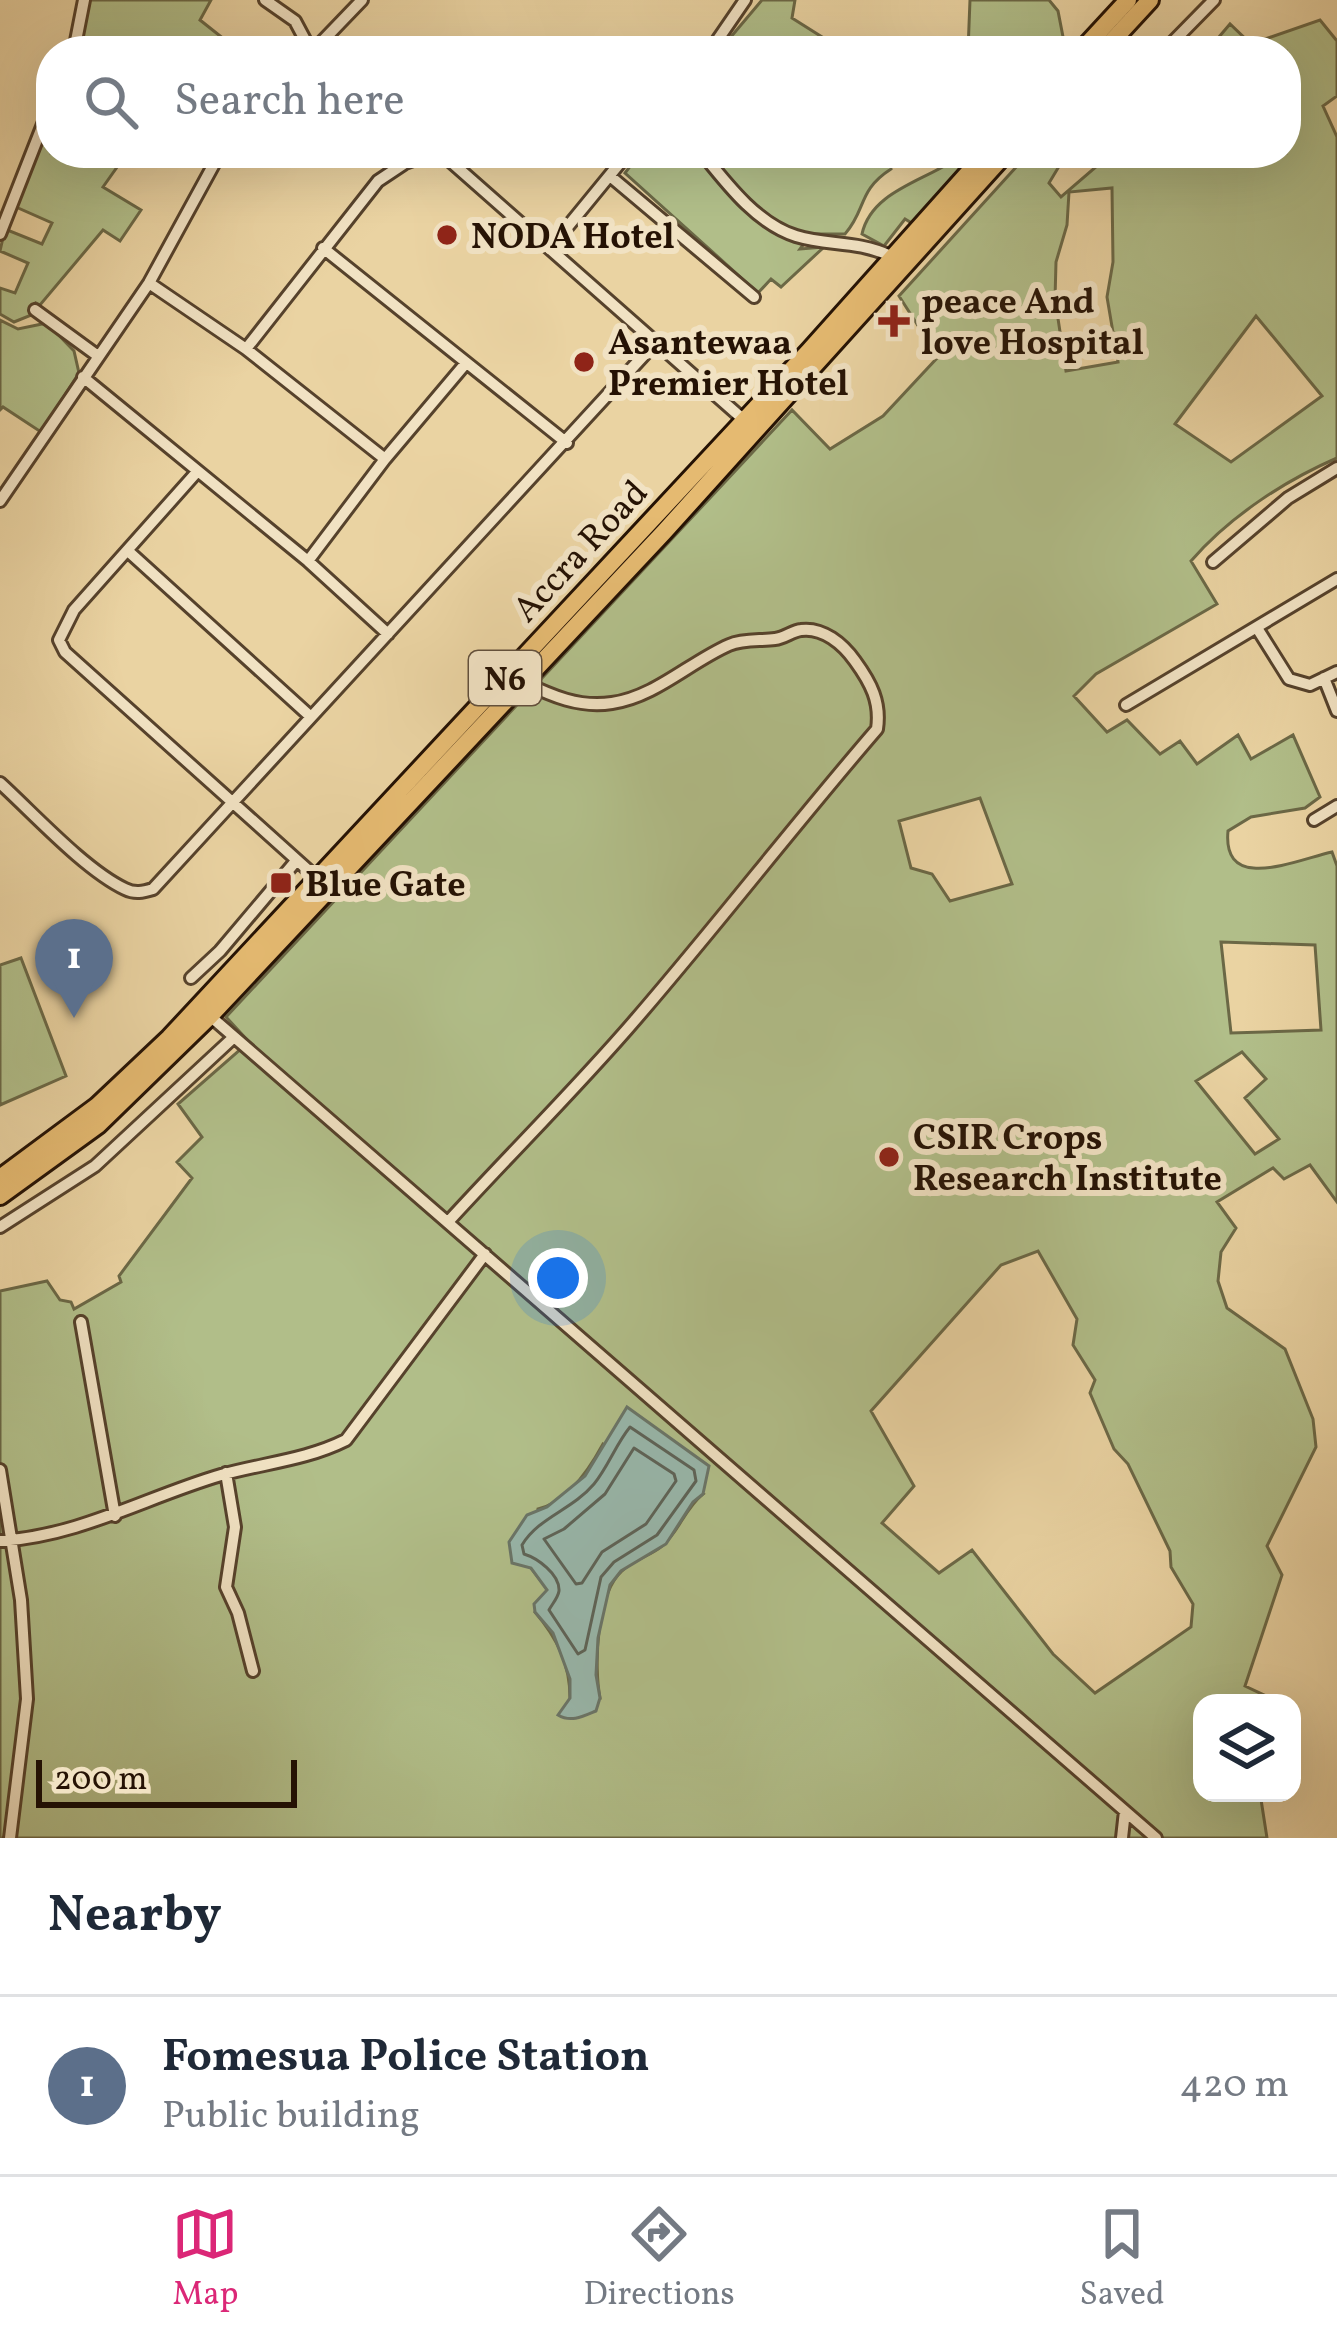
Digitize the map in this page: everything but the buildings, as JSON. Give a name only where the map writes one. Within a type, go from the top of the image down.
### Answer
[{"type":"highway","points":[[1095,36],[1128,0]]},
{"type":"highway","points":[[1117,36],[1150,0]]},
{"type":"highway","name":"Accra Road","points":[[0,1178],[62,1135],[124,1082],[744,420],[972,168]]},
{"type":"highway","name":"Accra Road","points":[[0,1196],[98,1125],[170,1058],[813,370],[993,168]]},
{"type":"street","points":[[77,36],[84,0]]},
{"type":"street","points":[[265,0],[295,22],[303,36]]},
{"type":"street","points":[[327,36],[362,0]]},
{"type":"street","points":[[720,36],[745,0]]},
{"type":"street","points":[[1179,36],[1214,0]]},
{"type":"street","points":[[0,234],[36,142]]},
{"type":"street","points":[[0,501],[148,283],[212,168]]},
{"type":"street","points":[[246,349],[378,181],[399,168]]},
{"type":"street","points":[[454,168],[551,247],[744,420]]},
{"type":"street","points":[[551,247],[616,168]]},
{"type":"street","points":[[713,168],[779,230],[814,240],[867,245],[891,256]]},
{"type":"street","points":[[610,176],[754,297]]},
{"type":"street","points":[[323,248],[567,443]]},
{"type":"street","points":[[148,283],[246,349],[385,459]]},
{"type":"street","points":[[35,310],[98,356]]},
{"type":"street","points":[[0,784],[123,889],[137,893],[153,889],[656,342]]},
{"type":"street","points":[[308,561],[466,363]]},
{"type":"street","points":[[83,377],[308,561],[388,634]]},
{"type":"street","points":[[1213,562],[1288,498],[1337,468]]},
{"type":"street","points":[[196,473],[74,610],[59,640],[65,652],[318,879]]},
{"type":"street","points":[[128,551],[311,717]]},
{"type":"street","points":[[1126,705],[1337,579]]},
{"type":"street","points":[[1258,628],[1289,679],[1310,685],[1337,672]]},
{"type":"street","points":[[448,1222],[632,1024],[710,932],[878,729],[880,712],[877,696],[852,656],[834,639],[809,630],[732,644],[653,688],[613,704],[558,699],[523,682]]},
{"type":"street","points":[[1324,678],[1337,712]]},
{"type":"street","points":[[1314,820],[1337,806]]},
{"type":"street","points":[[191,978],[296,861]]},
{"type":"street","points":[[210,1016],[1156,1838]]},
{"type":"street","points":[[0,1227],[95,1166],[234,1037]]},
{"type":"street","points":[[6,1541],[78,1528],[226,1473],[319,1454],[346,1441],[485,1255]]},
{"type":"street","points":[[82,1322],[115,1516]]},
{"type":"street","points":[[0,1470],[6,1541],[22,1600],[27,1699],[10,1838]]},
{"type":"street","points":[[226,1473],[235,1527],[226,1587],[253,1671]]},
{"type":"street","points":[[1122,1838],[1126,1811]]},
{"type":"green space","points":[[89,0],[211,0],[200,20],[220,36],[78,36]]},
{"type":"green space","points":[[762,0],[795,0],[792,18],[821,36],[732,36]]},
{"type":"green space","points":[[970,0],[1049,0],[1058,11],[1063,36],[969,36]]},
{"type":"green space","points":[[1320,20],[1337,41],[1337,96],[1323,106],[1337,137],[1337,458],[1258,502],[1191,561],[1217,604],[1096,674],[1074,696],[1107,732],[1127,720],[1160,754],[1180,741],[1197,764],[1238,735],[1251,759],[1293,735],[1320,797],[1305,808],[1251,817],[1228,831],[1229,850],[1237,862],[1249,867],[1282,865],[1332,852],[1337,866],[1337,1202],[1310,1165],[1284,1179],[1273,1168],[1217,1202],[1236,1228],[1221,1252],[1218,1281],[1227,1308],[1285,1349],[1313,1419],[1316,1447],[1267,1546],[1282,1575],[1245,1686],[1262,1694],[1193,1694],[1193,1802],[1261,1802],[1267,1838],[0,1838],[0,1291],[47,1281],[60,1300],[71,1302],[74,1309],[121,1282],[119,1276],[192,1178],[177,1162],[202,1137],[178,1104],[249,1042],[226,1017],[792,410],[830,449],[883,416],[938,357],[899,296],[1015,168],[1058,168],[1049,183],[1061,197],[1095,168],[1301,168],[1301,36],[1274,36]],"holes":[[[1112,188],[1113,262],[1107,297],[1118,362],[1066,371],[1055,299],[1056,262],[1067,225],[1069,192]],[[1256,316],[1322,396],[1231,462],[1175,424]],[[980,798],[1012,884],[950,901],[932,874],[911,868],[899,821]],[[1221,942],[1315,945],[1321,1030],[1231,1033]],[[1242,1052],[1266,1079],[1245,1098],[1279,1139],[1255,1154],[1196,1081]],[[1038,1251],[1077,1319],[1073,1345],[1095,1380],[1090,1393],[1114,1449],[1128,1464],[1170,1551],[1171,1567],[1193,1604],[1191,1627],[1095,1693],[1053,1654],[972,1550],[939,1573],[882,1523],[914,1486],[871,1411],[1001,1265]],[[603,1444],[703,1494],[668,1540],[626,1567],[613,1582],[599,1631],[600,1698],[570,1698],[561,1652],[535,1612],[548,1590],[531,1568],[538,1509],[568,1492]]]},
{"type":"green space","points":[[1230,24],[1243,36],[1220,36]]},
{"type":"green space","points":[[36,158],[36,168],[116,168],[103,187],[141,210],[120,241],[103,230],[40,305],[36,303],[34,314],[14,322],[0,314],[0,288],[15,293],[28,263],[0,251],[5,229],[42,244],[52,223],[16,207]]},
{"type":"green space","points":[[629,168],[891,169],[867,193],[845,234],[811,234],[800,249],[824,247],[781,287],[771,279],[758,293],[625,173]]},
{"type":"green space","points":[[940,168],[966,168],[915,225],[905,219],[884,246],[862,234],[875,208]]},
{"type":"green space","points":[[0,320],[18,329],[47,323],[74,351],[79,373],[41,432],[3,407],[0,410]]},
{"type":"green space","points":[[21,958],[66,1076],[0,1105],[0,965]]},
{"type":"water","points":[[627,1407],[709,1466],[703,1494],[666,1544],[621,1571],[610,1585],[598,1638],[600,1698],[596,1711],[568,1718],[558,1715],[570,1698],[570,1679],[553,1633],[535,1612],[534,1604],[547,1590],[531,1568],[512,1563],[509,1542],[527,1515],[547,1507],[585,1476]]},
{"type":"place","name":"NODA Hotel","points":[[447,235]]},
{"type":"place","name":"peace And love Hospital","points":[[894,321]]},
{"type":"place","name":"Asantewaa Premier Hotel","points":[[584,362]]},
{"type":"place","name":"Blue Gate","points":[[281,883]]},
{"type":"place","name":"Fomesua Police Station","points":[[74,1018]]},
{"type":"place","name":"CSIR Crops Research Institute","points":[[889,1157]]}]
